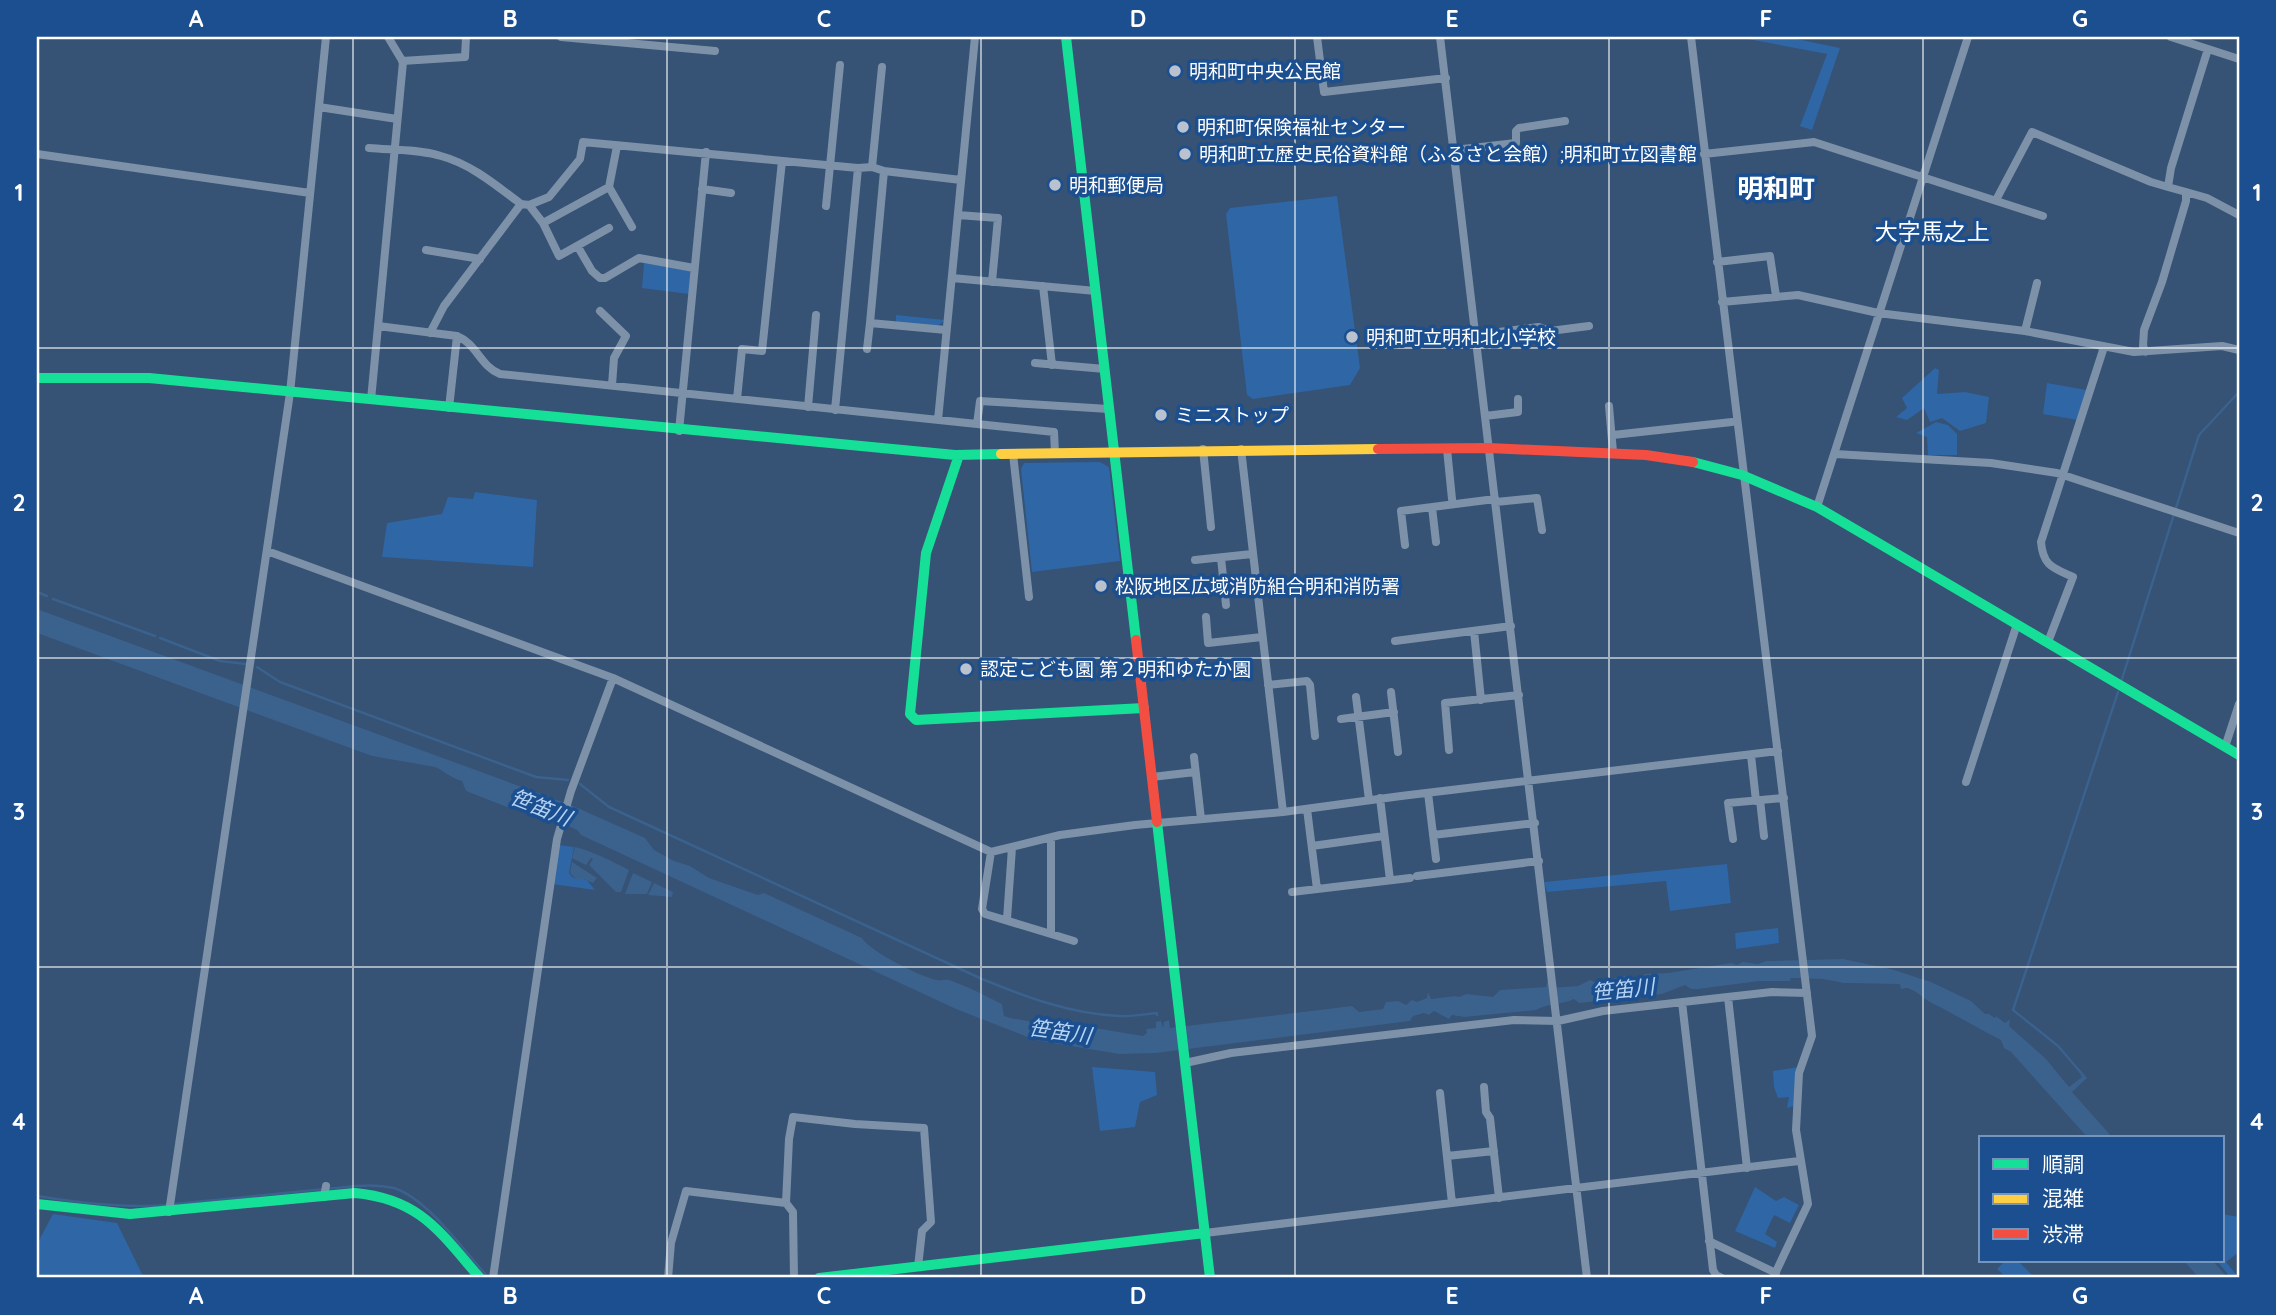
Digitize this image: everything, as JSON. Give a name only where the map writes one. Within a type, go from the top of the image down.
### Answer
[{"type":"street","points":[[169,1207],[290,393],[326,37]]},
{"type":"street","points":[[371,400],[402,61],[388,37]]},
{"type":"street","points":[[402,61],[464,57],[466,37]]},
{"type":"street","points":[[561,37],[715,51]]},
{"type":"street","points":[[674,48],[675,37]]},
{"type":"street","points":[[938,420],[975,37]]},
{"type":"street","points":[[1066,37],[1210,1278]]},
{"type":"street","points":[[1317,37],[1324,92],[1446,78]]},
{"type":"street","points":[[1440,37],[1587,1278]]},
{"type":"street","points":[[1691,37],[1812,1036],[1799,1073],[1796,1130],[1808,1204],[1775,1275],[1709,1241]]},
{"type":"street","points":[[1817,507],[1968,37]]},
{"type":"street","points":[[2171,37],[2188,39],[2239,59]]},
{"type":"street","points":[[2168,187],[2171,168],[2208,49]]},
{"type":"street","points":[[826,206],[841,65]]},
{"type":"street","points":[[872,167],[882,66]]},
{"type":"street","points":[[319,107],[397,119]]},
{"type":"street","points":[[1454,150],[1516,143],[1519,128],[1565,121]]},
{"type":"street","points":[[1996,200],[2032,132],[2139,177],[2207,198],[2239,215]]},
{"type":"street","points":[[430,333],[444,306],[525,205],[549,197],[580,159],[583,142],[858,168],[872,167],[884,172],[961,180]]},
{"type":"street","points":[[1704,154],[1814,142],[2043,216]]},
{"type":"street","points":[[617,146],[609,187],[632,227]]},
{"type":"street","points":[[369,148],[443,156],[481,175],[525,205],[542,223],[559,256],[608,228]]},
{"type":"street","points":[[679,431],[706,152]]},
{"type":"street","points":[[37,154],[310,193]]},
{"type":"street","points":[[737,399],[742,349],[762,351],[782,161]]},
{"type":"street","points":[[835,410],[858,168]]},
{"type":"street","points":[[867,349],[884,172]]},
{"type":"street","points":[[542,223],[609,187]]},
{"type":"street","points":[[702,189],[731,192]]},
{"type":"street","points":[[2146,352],[2143,346],[2144,330],[2162,282],[2186,201],[2186,192]]},
{"type":"street","points":[[958,215],[998,218],[992,282]]},
{"type":"street","points":[[578,247],[592,271],[600,278],[605,278],[639,258],[694,268]]},
{"type":"street","points":[[426,250],[480,259]]},
{"type":"street","points":[[1717,262],[1770,256],[1776,296]]},
{"type":"street","points":[[952,278],[1096,291]]},
{"type":"street","points":[[2025,331],[2037,283]]},
{"type":"street","points":[[1043,286],[1052,365]]},
{"type":"street","points":[[1722,302],[1798,295],[1878,313],[2025,331],[2104,347],[2146,352],[2222,346],[2239,350]]},
{"type":"street","points":[[600,310],[626,336],[614,358],[612,385]]},
{"type":"street","points":[[808,407],[816,315]]},
{"type":"street","points":[[870,323],[946,330]]},
{"type":"street","points":[[377,326],[457,336],[470,343],[490,369],[500,374],[1054,432],[1055,453]]},
{"type":"street","points":[[1475,335],[1539,327],[1550,331],[1589,326]]},
{"type":"street","points":[[449,408],[457,336]]},
{"type":"street","points":[[2048,642],[2073,577],[2053,568],[2046,561],[2041,542],[2104,347]]},
{"type":"street","points":[[1035,363],[1105,369]]},
{"type":"street","points":[[37,378],[149,379],[959,456],[1203,449],[1489,449],[1613,452],[1688,461],[1742,475],[1817,507],[2239,755]]},
{"type":"street","points":[[1485,416],[1518,412],[1518,399]]},
{"type":"street","points":[[977,424],[980,401],[1109,409]]},
{"type":"street","points":[[1609,406],[1613,452]]},
{"type":"street","points":[[1613,435],[1732,422]]},
{"type":"street","points":[[1203,449],[1211,527]]},
{"type":"street","points":[[1241,449],[1283,812]]},
{"type":"street","points":[[1447,449],[1452,499]]},
{"type":"street","points":[[1013,454],[1029,597]]},
{"type":"street","points":[[1835,454],[1991,463],[2063,476],[2239,533]]},
{"type":"street","points":[[959,456],[926,553],[909,714],[916,720],[1144,708]]},
{"type":"street","points":[[1405,545],[1401,511],[1432,507],[1533,497],[1536,499],[1542,530]]},
{"type":"street","points":[[1432,507],[1436,542]]},
{"type":"street","points":[[267,551],[612,678],[991,852],[1051,838],[1157,824],[1283,812],[1778,751]]},
{"type":"street","points":[[1195,561],[1252,554]]},
{"type":"street","points":[[1221,558],[1226,605]]},
{"type":"street","points":[[1206,617],[1208,643],[1262,637]]},
{"type":"street","points":[[1966,782],[2017,624]]},
{"type":"street","points":[[1395,641],[1511,626]]},
{"type":"street","points":[[1474,631],[1481,699]]},
{"type":"street","points":[[493,1277],[558,836],[612,678]]},
{"type":"street","points":[[1268,685],[1307,681],[1310,685],[1315,736]]},
{"type":"street","points":[[1391,692],[1398,751]]},
{"type":"street","points":[[1449,750],[1445,704],[1519,695]]},
{"type":"street","points":[[1356,697],[1369,800]]},
{"type":"street","points":[[2225,747],[2239,704]]},
{"type":"street","points":[[1341,719],[1394,712]]},
{"type":"street","points":[[1751,755],[1764,836]]},
{"type":"street","points":[[1194,757],[1201,819]]},
{"type":"street","points":[[1152,777],[1195,772]]},
{"type":"street","points":[[1428,793],[1436,859]]},
{"type":"street","points":[[1732,839],[1728,803],[1784,798]]},
{"type":"street","points":[[1380,799],[1390,880]]},
{"type":"street","points":[[1307,808],[1317,889]]},
{"type":"street","points":[[1433,835],[1535,823]]},
{"type":"street","points":[[1312,846],[1384,836]]},
{"type":"street","points":[[1051,838],[1051,934]]},
{"type":"street","points":[[1007,919],[1013,848]]},
{"type":"street","points":[[991,852],[982,909],[985,914],[1073,942]]},
{"type":"street","points":[[1292,892],[1539,861]]},
{"type":"street","points":[[1185,1063],[1231,1053],[1514,1020],[1558,1019],[1603,1010],[1772,992],[1807,993]]},
{"type":"street","points":[[1728,997],[1747,1168]]},
{"type":"street","points":[[1682,1002],[1713,1270],[1722,1278]]},
{"type":"street","points":[[1484,1087],[1499,1198]]},
{"type":"street","points":[[1440,1093],[1452,1203]]},
{"type":"street","points":[[786,1203],[789,1139],[793,1117],[924,1128],[931,1222],[922,1231],[918,1267]]},
{"type":"street","points":[[1447,1156],[1494,1150]]},
{"type":"street","points":[[819,1278],[1701,1175],[1800,1161]]},
{"type":"street","points":[[37,1204],[121,1213],[325,1191],[369,1193],[403,1203],[429,1221],[480,1278]]},
{"type":"street","points":[[668,1278],[671,1243],[687,1191],[760,1202],[786,1203],[793,1212],[794,1278]]},
{"type":"shaded area","points":[[1737,37],[1792,38],[1840,48],[1812,130],[1800,126],[1827,54]]},
{"type":"shaded area","points":[[1337,196],[1360,368],[1350,385],[1253,399],[1247,395],[1226,214],[1230,208]]},
{"type":"shaded area","points":[[644,263],[691,271],[689,294],[642,288]]},
{"type":"shaded area","points":[[896,315],[945,320],[938,326],[896,323]]},
{"type":"shaded area","points":[[1935,368],[1939,370],[1937,394],[1965,392],[1989,397],[1986,423],[1960,431],[1942,418],[1930,422],[1924,408],[1907,420],[1896,417],[1907,408],[1902,398]]},
{"type":"shaded area","points":[[2047,383],[2087,390],[2078,420],[2043,414]]},
{"type":"shaded area","points":[[1936,422],[1948,425],[1957,434],[1957,455],[1928,455],[1927,437],[1916,433]]},
{"type":"shaded area","points":[[1100,462],[1109,467],[1120,561],[1032,572],[1021,469],[1024,463]]},
{"type":"shaded area","points":[[475,492],[537,500],[533,567],[382,557],[387,523],[442,514],[448,497],[473,499]]},
{"type":"shaded area","points":[[559,845],[574,847],[569,873],[575,878],[587,880],[595,890],[552,884]]},
{"type":"shaded area","points":[[1727,864],[1731,903],[1670,911],[1666,881],[1547,892],[1544,882]]},
{"type":"shaded area","points":[[1778,928],[1779,943],[1736,949],[1735,933]]},
{"type":"shaded area","points":[[1092,1067],[1155,1072],[1157,1095],[1140,1102],[1135,1127],[1100,1131]]},
{"type":"shaded area","points":[[1799,1067],[1794,1106],[1787,1108],[1789,1097],[1778,1098],[1773,1071]]},
{"type":"shaded area","points":[[1755,1187],[1776,1201],[1784,1197],[1799,1205],[1790,1223],[1774,1215],[1765,1234],[1777,1242],[1775,1248],[1735,1231]]},
{"type":"shaded area","points":[[53,1214],[117,1223],[144,1278],[37,1278],[37,1244]]},
{"type":"shaded area","points":[[2224,1214],[2239,1217],[2239,1252],[2226,1262],[2239,1278],[2231,1278],[2218,1262],[2224,1262]]},
{"type":"shaded area","points":[[2004,1262],[2019,1262],[2035,1278],[2007,1278],[1997,1269]]},
{"type":"water","name":"笹笛川","points":[[37,609],[571,805],[645,838],[654,850],[709,878],[758,895],[764,893],[862,938],[875,950],[908,969],[929,978],[950,980],[1002,1004],[1004,1016],[1010,1018],[1143,1036],[1147,1033],[1146,1029],[1156,1028],[1156,1022],[1161,1021],[1163,1028],[1164,1022],[1169,1020],[1170,1028],[1352,1006],[1359,1012],[1383,1009],[1386,1002],[1398,1001],[1406,1005],[1412,1000],[1417,1002],[1427,998],[1428,992],[1431,999],[1466,994],[1493,997],[1500,990],[1546,987],[1548,979],[1549,988],[1578,986],[1590,980],[1602,985],[1604,981],[1628,975],[1633,979],[1646,974],[1731,963],[1737,965],[1743,962],[1758,964],[1766,961],[1843,959],[1891,969],[1931,982],[1971,1001],[1985,1014],[1995,1018],[1996,1016],[2005,1023],[2010,1019],[2009,1026],[2046,1059],[2069,1087],[2082,1077],[2080,1075],[2083,1073],[2087,1078],[2072,1092],[2111,1136],[2086,1136],[2011,1052],[2004,1048],[2001,1040],[1930,1002],[1915,991],[1901,989],[1900,984],[1791,978],[1790,981],[1759,981],[1698,989],[1685,985],[1662,994],[1579,1003],[1574,999],[1536,1010],[1464,1017],[1452,1015],[1449,1019],[1434,1011],[1429,1015],[1424,1013],[1413,1016],[1410,1021],[1156,1053],[1119,1054],[1035,1040],[956,1009],[581,835],[577,830],[547,815],[520,807],[507,807],[466,791],[462,781],[435,767],[372,756],[37,633]]},
{"type":"water","points":[[575,847],[629,870],[621,892],[616,892],[589,865],[593,859],[586,865],[572,858]]},
{"type":"water","points":[[572,862],[597,878],[593,883],[576,879],[570,873]]},
{"type":"water","points":[[633,873],[652,882],[647,894],[625,894]]},
{"type":"water","points":[[654,883],[673,892],[672,897],[648,895]]},
{"type":"water","points":[[2185,1262],[2214,1262],[2228,1278],[2199,1278]]},
{"type":"waterway","points":[[2122,679],[2199,435],[2239,392]]},
{"type":"waterway","points":[[37,592],[47,596]]},
{"type":"waterway","points":[[53,599],[155,636]]},
{"type":"waterway","points":[[160,638],[220,661],[246,664]]},
{"type":"waterway","points":[[257,667],[280,682],[536,777],[568,780]]},
{"type":"waterway","points":[[2083,1075],[2058,1046],[2013,1010],[2118,692]]},
{"type":"waterway","name":"笹笛川","points":[[580,784],[609,807],[999,986],[1049,1004],[1084,1012],[1124,1016],[1157,1015]]},
{"type":"waterway","points":[[174,1204],[356,1186],[394,1188],[420,1203],[488,1277],[493,1278]]},
{"type":"waterway","points":[[37,1196],[102,1204],[167,1205]]},
{"type":"traffic: fast","points":[[1066,37],[1136,640]]},
{"type":"traffic: fast","points":[[37,378],[149,378],[955,455],[1001,454]]},
{"type":"traffic: fast","points":[[959,455],[926,553],[910,714],[916,720],[1144,708]]},
{"type":"traffic: fast","points":[[1693,462],[1742,475],[1817,507],[2239,755]]},
{"type":"traffic: fast","points":[[1157,822],[1210,1278]]},
{"type":"traffic: fast","points":[[37,1204],[130,1214],[355,1193],[377,1196],[413,1210],[427,1220],[480,1278]]},
{"type":"traffic: fast","points":[[819,1278],[1205,1233]]},
{"type":"traffic: slow","points":[[1001,454],[1378,449]]},
{"type":"traffic: jam","points":[[1378,449],[1489,448],[1646,455],[1693,462]]},
{"type":"traffic: jam","points":[[1136,640],[1157,822]]},
{"type":"place","name":"明和町中央公民館","points":[[1175,71]]},
{"type":"place","name":"明和町保険福祉センター","points":[[1183,127]]},
{"type":"place","name":"明和町立歴史民俗資料館（ふるさと会館）;明和町立図書館","points":[[1185,154]]},
{"type":"place","name":"明和郵便局","points":[[1055,185]]},
{"type":"place","name":"明和町立明和北小学校","points":[[1352,337]]},
{"type":"place","name":"ミニストップ","points":[[1161,415]]},
{"type":"place","name":"松阪地区広域消防組合明和消防署","points":[[1101,586]]},
{"type":"place","name":"認定こども園 第２明和ゆたか園","points":[[966,669]]},
{"type":"district","name":"明和町","points":[[1776,188]]},
{"type":"district","name":"大字馬之上","points":[[1932,231]]}]
